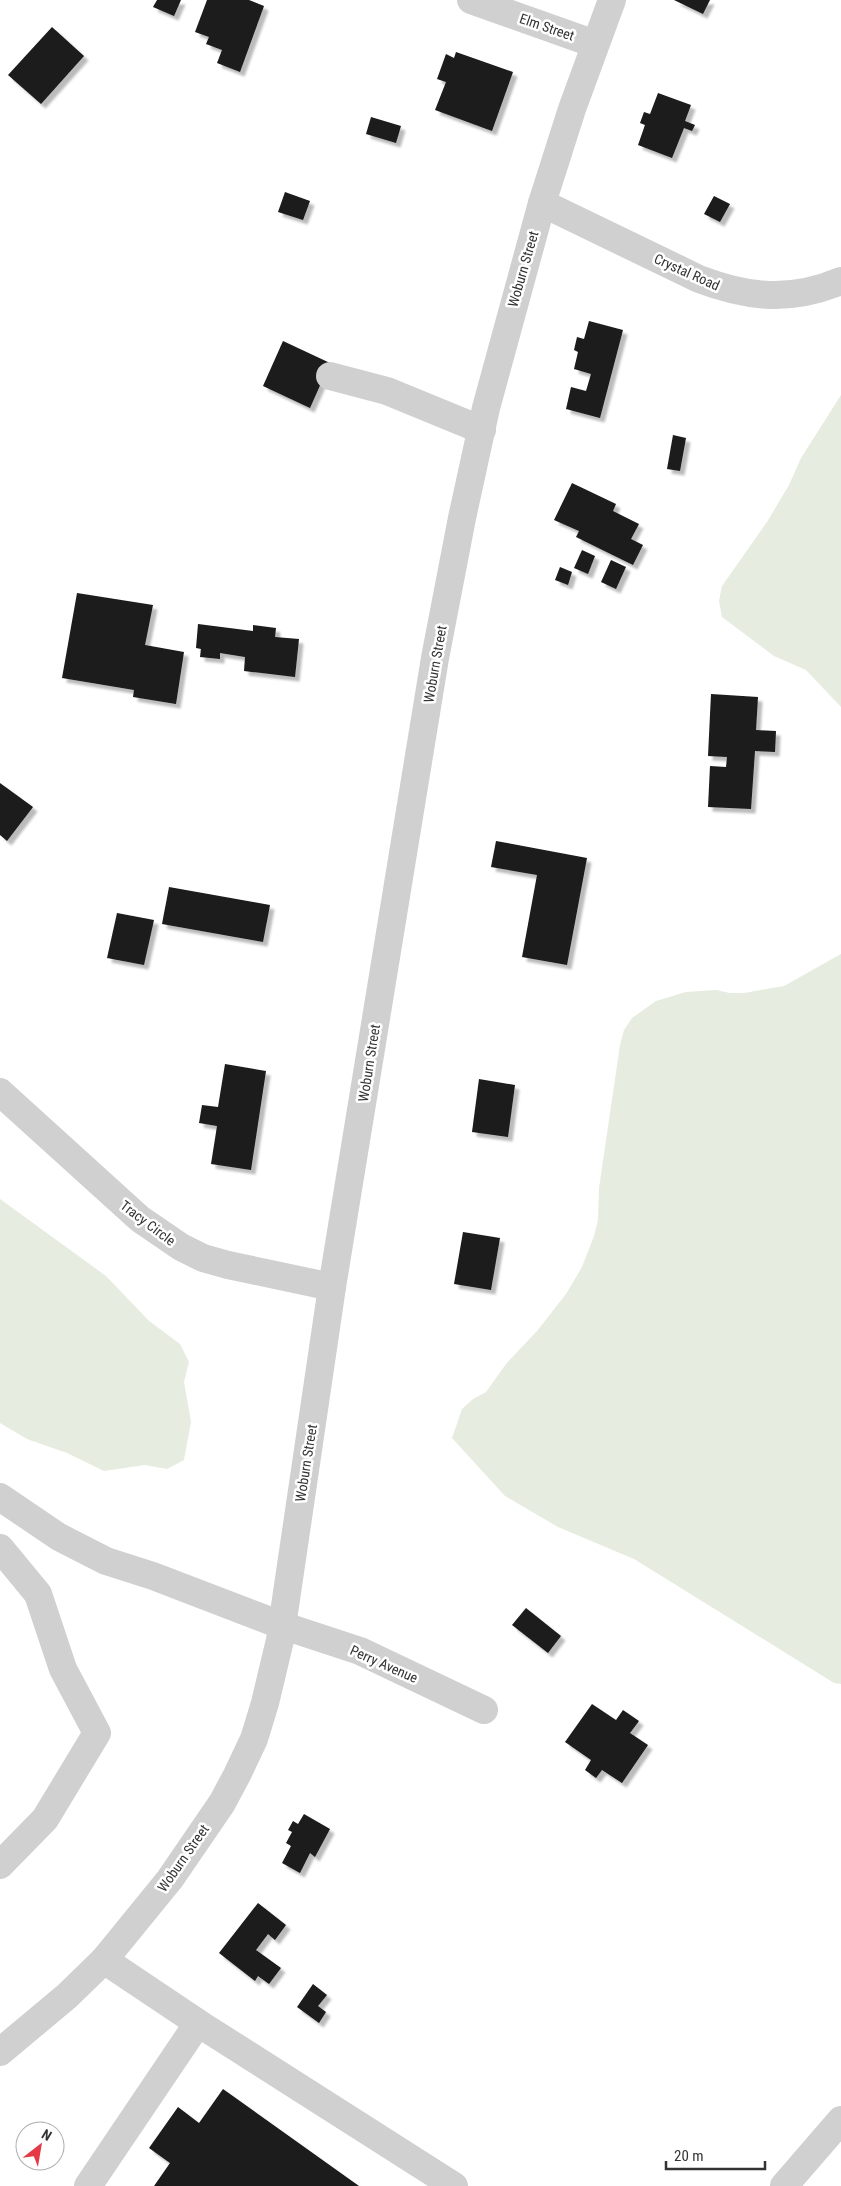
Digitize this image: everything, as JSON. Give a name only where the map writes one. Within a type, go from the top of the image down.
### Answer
[{"type":"street","name":"Elm Street","points":[[471,0],[595,44]]},
{"type":"street","name":"Woburn Street","points":[[0,2052],[67,1996],[104,1960],[189,1853],[237,1775],[254,1738],[265,1703],[280,1640],[332,1287],[435,658],[462,518],[513,305],[542,203],[595,44],[612,0]]},
{"type":"street","name":"Crystal Road","points":[[542,203],[699,279],[726,289],[764,295],[801,294],[820,290],[841,281]]},
{"type":"street","points":[[330,376],[387,391],[482,430]]},
{"type":"street","name":"Tracy Circle","points":[[0,1092],[140,1219],[180,1247],[203,1258],[228,1265],[332,1287]]},
{"type":"street","name":"Perry Avenue","points":[[0,1497],[59,1537],[106,1561],[153,1576],[281,1625],[360,1651],[484,1710]]},
{"type":"street","points":[[0,1548],[38,1594],[62,1669],[97,1733],[45,1819],[0,1865]]},
{"type":"street","points":[[104,1960],[198,2023],[454,2186]]},
{"type":"street","points":[[88,2186],[198,2023]]},
{"type":"street","points":[[784,2186],[841,2120]]},
{"type":"shaded area","points":[[841,395],[841,707],[806,670],[774,656],[722,617],[719,601],[722,586],[767,522],[789,485],[801,458]]},
{"type":"shaded area","points":[[841,954],[841,1684],[834,1683],[634,1559],[558,1527],[505,1496],[452,1438],[462,1409],[473,1399],[486,1392],[506,1364],[537,1331],[566,1294],[582,1267],[598,1220],[599,1188],[620,1045],[624,1030],[632,1018],[656,1001],[686,992],[716,990],[744,993],[784,986]]},
{"type":"shaded area","points":[[0,1199],[106,1276],[149,1321],[180,1344],[189,1362],[184,1382],[191,1422],[184,1460],[167,1469],[145,1465],[104,1471],[67,1453],[27,1439],[0,1423]]},
{"type":"building","points":[[157,0],[181,0],[174,16],[153,7]]},
{"type":"building","points":[[207,0],[249,0],[264,6],[240,72],[217,63],[222,50],[206,44],[209,37],[195,32]]},
{"type":"building","points":[[674,0],[710,0],[703,14]]},
{"type":"building","points":[[52,27],[84,56],[41,104],[8,75]]},
{"type":"building","points":[[456,52],[513,72],[492,131],[435,110],[446,82],[437,79],[446,54],[454,58]]},
{"type":"building","points":[[658,93],[691,105],[685,121],[695,125],[692,131],[684,128],[672,158],[638,145],[645,125],[640,123],[644,112],[650,114]]},
{"type":"building","points":[[371,117],[401,126],[396,143],[366,134]]},
{"type":"building","points":[[285,192],[310,201],[303,220],[278,212]]},
{"type":"building","points":[[714,196],[730,204],[720,222],[704,214]]},
{"type":"building","points":[[589,321],[623,330],[600,418],[566,409],[571,387],[586,391],[591,374],[574,369],[578,352],[574,350],[577,337],[584,339]]},
{"type":"building","points":[[283,341],[330,363],[310,408],[263,386]]},
{"type":"building","points":[[673,435],[686,438],[680,471],[667,469]]},
{"type":"building","points":[[572,483],[616,504],[613,511],[639,524],[631,539],[643,545],[633,565],[576,537],[579,531],[554,520]]},
{"type":"building","points":[[582,550],[595,556],[588,574],[574,568]]},
{"type":"building","points":[[611,560],[626,567],[616,589],[601,582]]},
{"type":"building","points":[[560,567],[572,572],[568,585],[555,580]]},
{"type":"building","points":[[77,593],[153,605],[145,645],[184,652],[176,704],[133,697],[134,690],[62,678]]},
{"type":"building","points":[[198,624],[253,631],[253,625],[276,628],[275,637],[299,639],[295,677],[244,671],[245,657],[220,653],[220,659],[200,657],[201,649],[196,648]]},
{"type":"building","points":[[711,694],[758,697],[756,730],[776,731],[775,752],[755,751],[751,809],[708,807],[710,766],[726,767],[727,757],[708,756]]},
{"type":"building","points":[[0,783],[33,807],[7,841],[0,835]]},
{"type":"building","points":[[496,841],[587,858],[567,965],[522,957],[537,875],[491,867]]},
{"type":"building","points":[[169,887],[270,905],[263,942],[162,924]]},
{"type":"building","points":[[117,913],[154,920],[144,965],[107,958]]},
{"type":"building","points":[[225,1064],[266,1071],[251,1170],[211,1164],[217,1126],[199,1123],[202,1105],[218,1107]]},
{"type":"building","points":[[479,1079],[515,1085],[508,1137],[472,1132]]},
{"type":"building","points":[[463,1232],[500,1238],[491,1290],[454,1284]]},
{"type":"building","points":[[526,1608],[561,1636],[548,1653],[512,1625]]},
{"type":"building","points":[[592,1704],[616,1720],[623,1710],[639,1721],[630,1733],[648,1745],[622,1783],[602,1770],[596,1778],[585,1770],[591,1760],[565,1742]]},
{"type":"building","points":[[304,1814],[330,1829],[315,1857],[310,1853],[300,1873],[282,1863],[291,1846],[286,1843],[292,1832],[288,1830],[293,1821],[298,1824]]},
{"type":"building","points":[[258,1903],[286,1925],[275,1940],[268,1934],[256,1950],[281,1968],[269,1984],[258,1976],[255,1981],[219,1953]]},
{"type":"building","points":[[313,1984],[327,1995],[318,2006],[326,2012],[319,2023],[297,2007]]},
{"type":"building","points":[[223,2089],[359,2186],[154,2186],[170,2163],[149,2148],[178,2107],[199,2123]]}]
